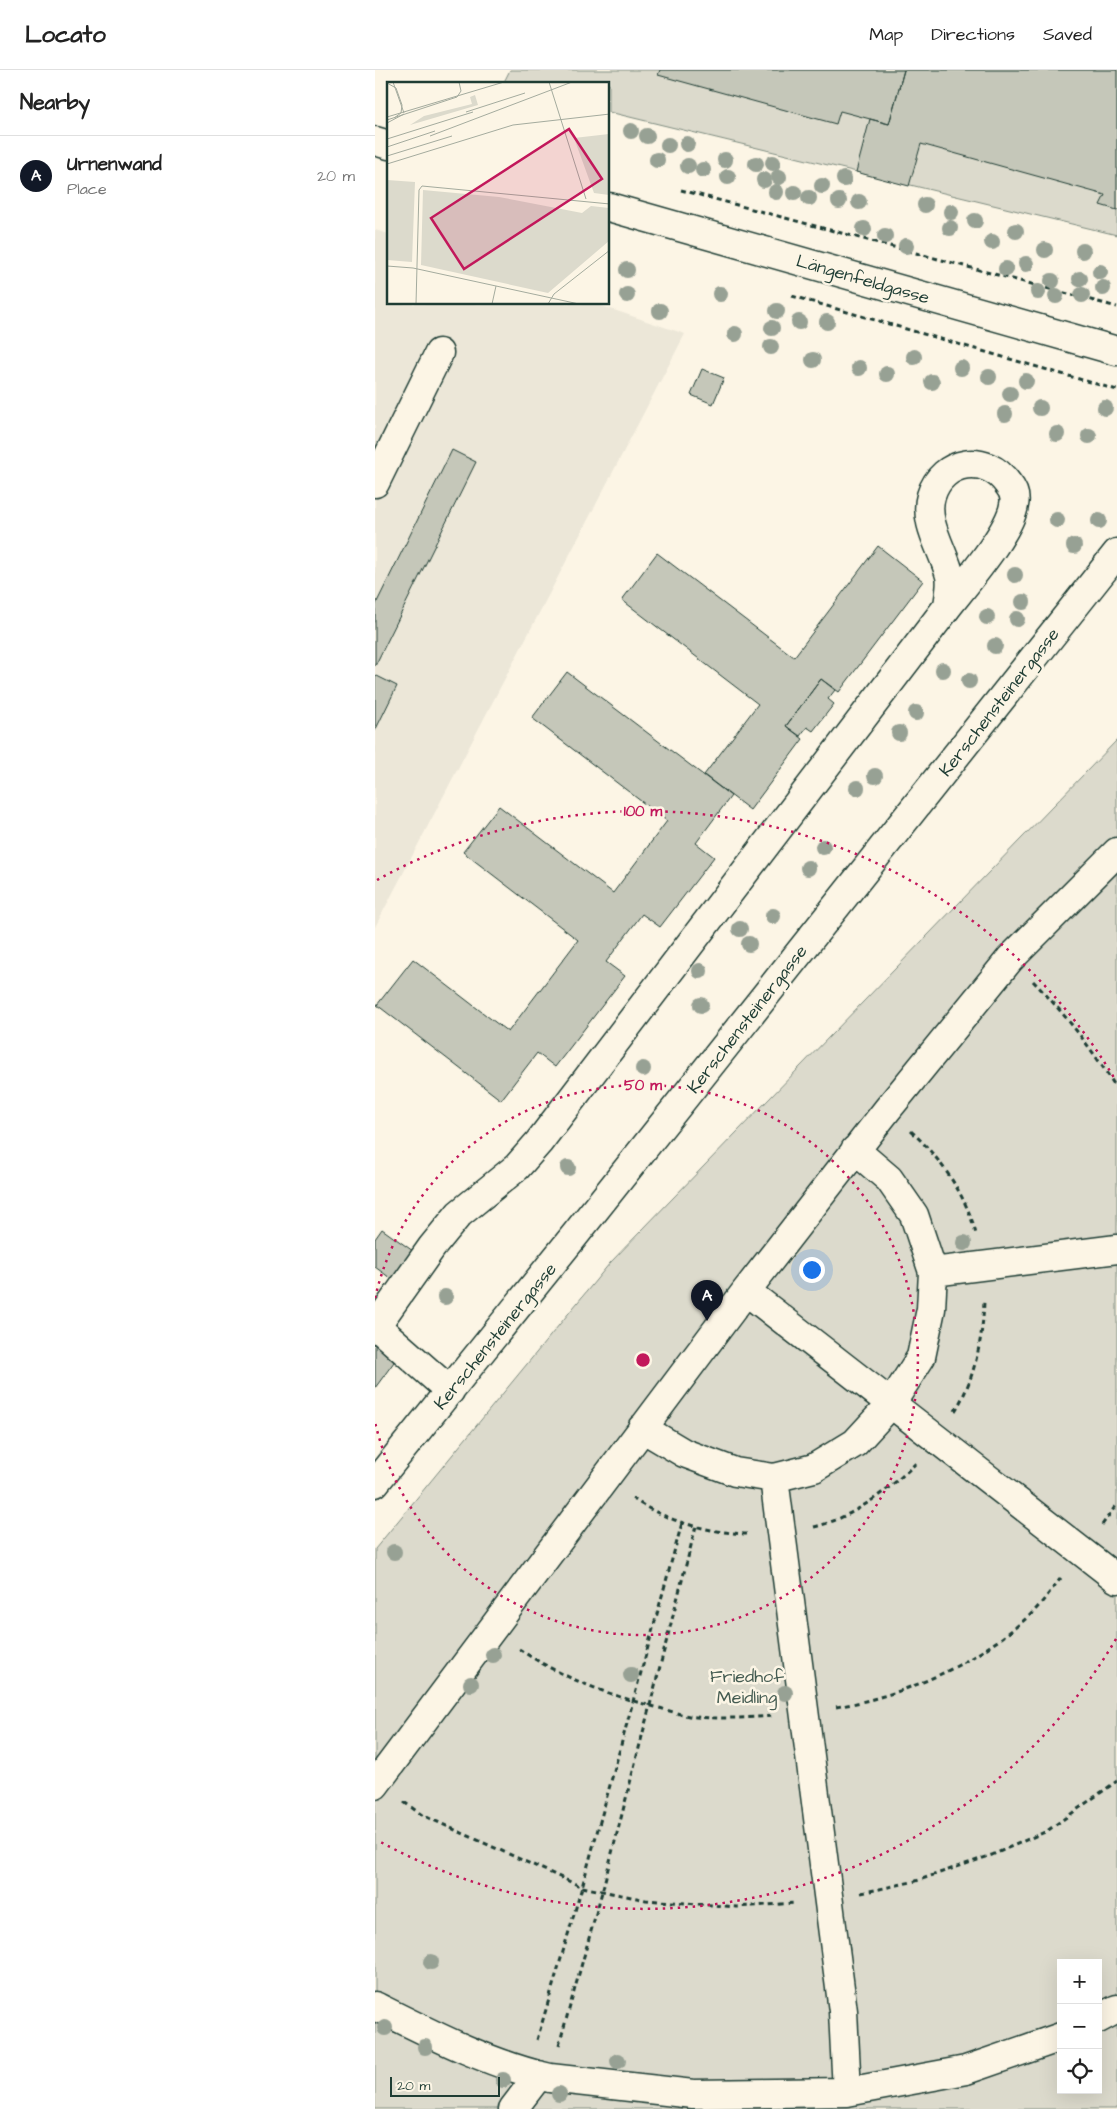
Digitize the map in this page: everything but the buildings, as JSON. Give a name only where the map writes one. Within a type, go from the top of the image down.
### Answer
[{"type":"street","name":"Längenfeldgasse","points":[[610,207],[1117,350]]},
{"type":"street","points":[[375,483],[439,353]]},
{"type":"street","points":[[450,1391],[376,1325],[432,1247],[459,1214],[517,1167],[539,1142],[948,606],[1007,527],[1015,504],[1014,492],[1004,478],[993,468],[979,464],[964,464],[950,471],[939,481],[932,494],[929,507],[951,578],[948,606]]},
{"type":"street","name":"Kerschensteinergasse","points":[[375,1483],[1117,553]]},
{"type":"street","points":[[375,1785],[746,1291],[855,1150],[1010,959],[1117,852]]},
{"type":"street","points":[[643,1428],[684,1453],[735,1472],[774,1478],[814,1468],[855,1443],[891,1404],[921,1357],[931,1309],[933,1272],[914,1215],[889,1179],[855,1150]]},
{"type":"street","points":[[933,1272],[1117,1248]]},
{"type":"street","points":[[746,1291],[1117,1579]]},
{"type":"street","points":[[774,1478],[843,2011],[847,2092]]},
{"type":"street","points":[[375,2006],[443,2040],[539,2075],[693,2094],[847,2092],[966,2070],[1057,2038]]},
{"type":"street","points":[[1102,2017],[1117,2009]]},
{"type":"street","points":[[513,2109],[539,2075]]},
{"type":"path","points":[[676,189],[1117,308]]},
{"type":"path","points":[[791,296],[1117,390]]},
{"type":"path","points":[[1010,959],[1053,1001],[1100,1062],[1117,1089]]},
{"type":"path","points":[[606,1479],[643,1506],[682,1523],[734,1534],[781,1535]]},
{"type":"path","points":[[539,2075],[582,1887],[682,1523]]},
{"type":"path","points":[[539,2075],[602,1892],[696,1526]]},
{"type":"path","points":[[375,1785],[422,1814],[582,1887],[646,1900],[737,1907],[829,1900],[916,1880],[992,1855],[1047,1831],[1117,1781]]},
{"type":"shaded area","points":[[375,230],[387,233],[387,305],[599,305],[685,334],[375,927]]},
{"type":"green space","points":[[510,70],[1117,70],[1117,235],[610,112],[610,82],[504,82]]},
{"type":"green space","name":"Friedhof Meidling","points":[[1117,740],[1117,2109],[375,2109],[375,1549],[610,1263]]},
{"type":"place","name":"Urnenwand","points":[[707,1321]]}]
